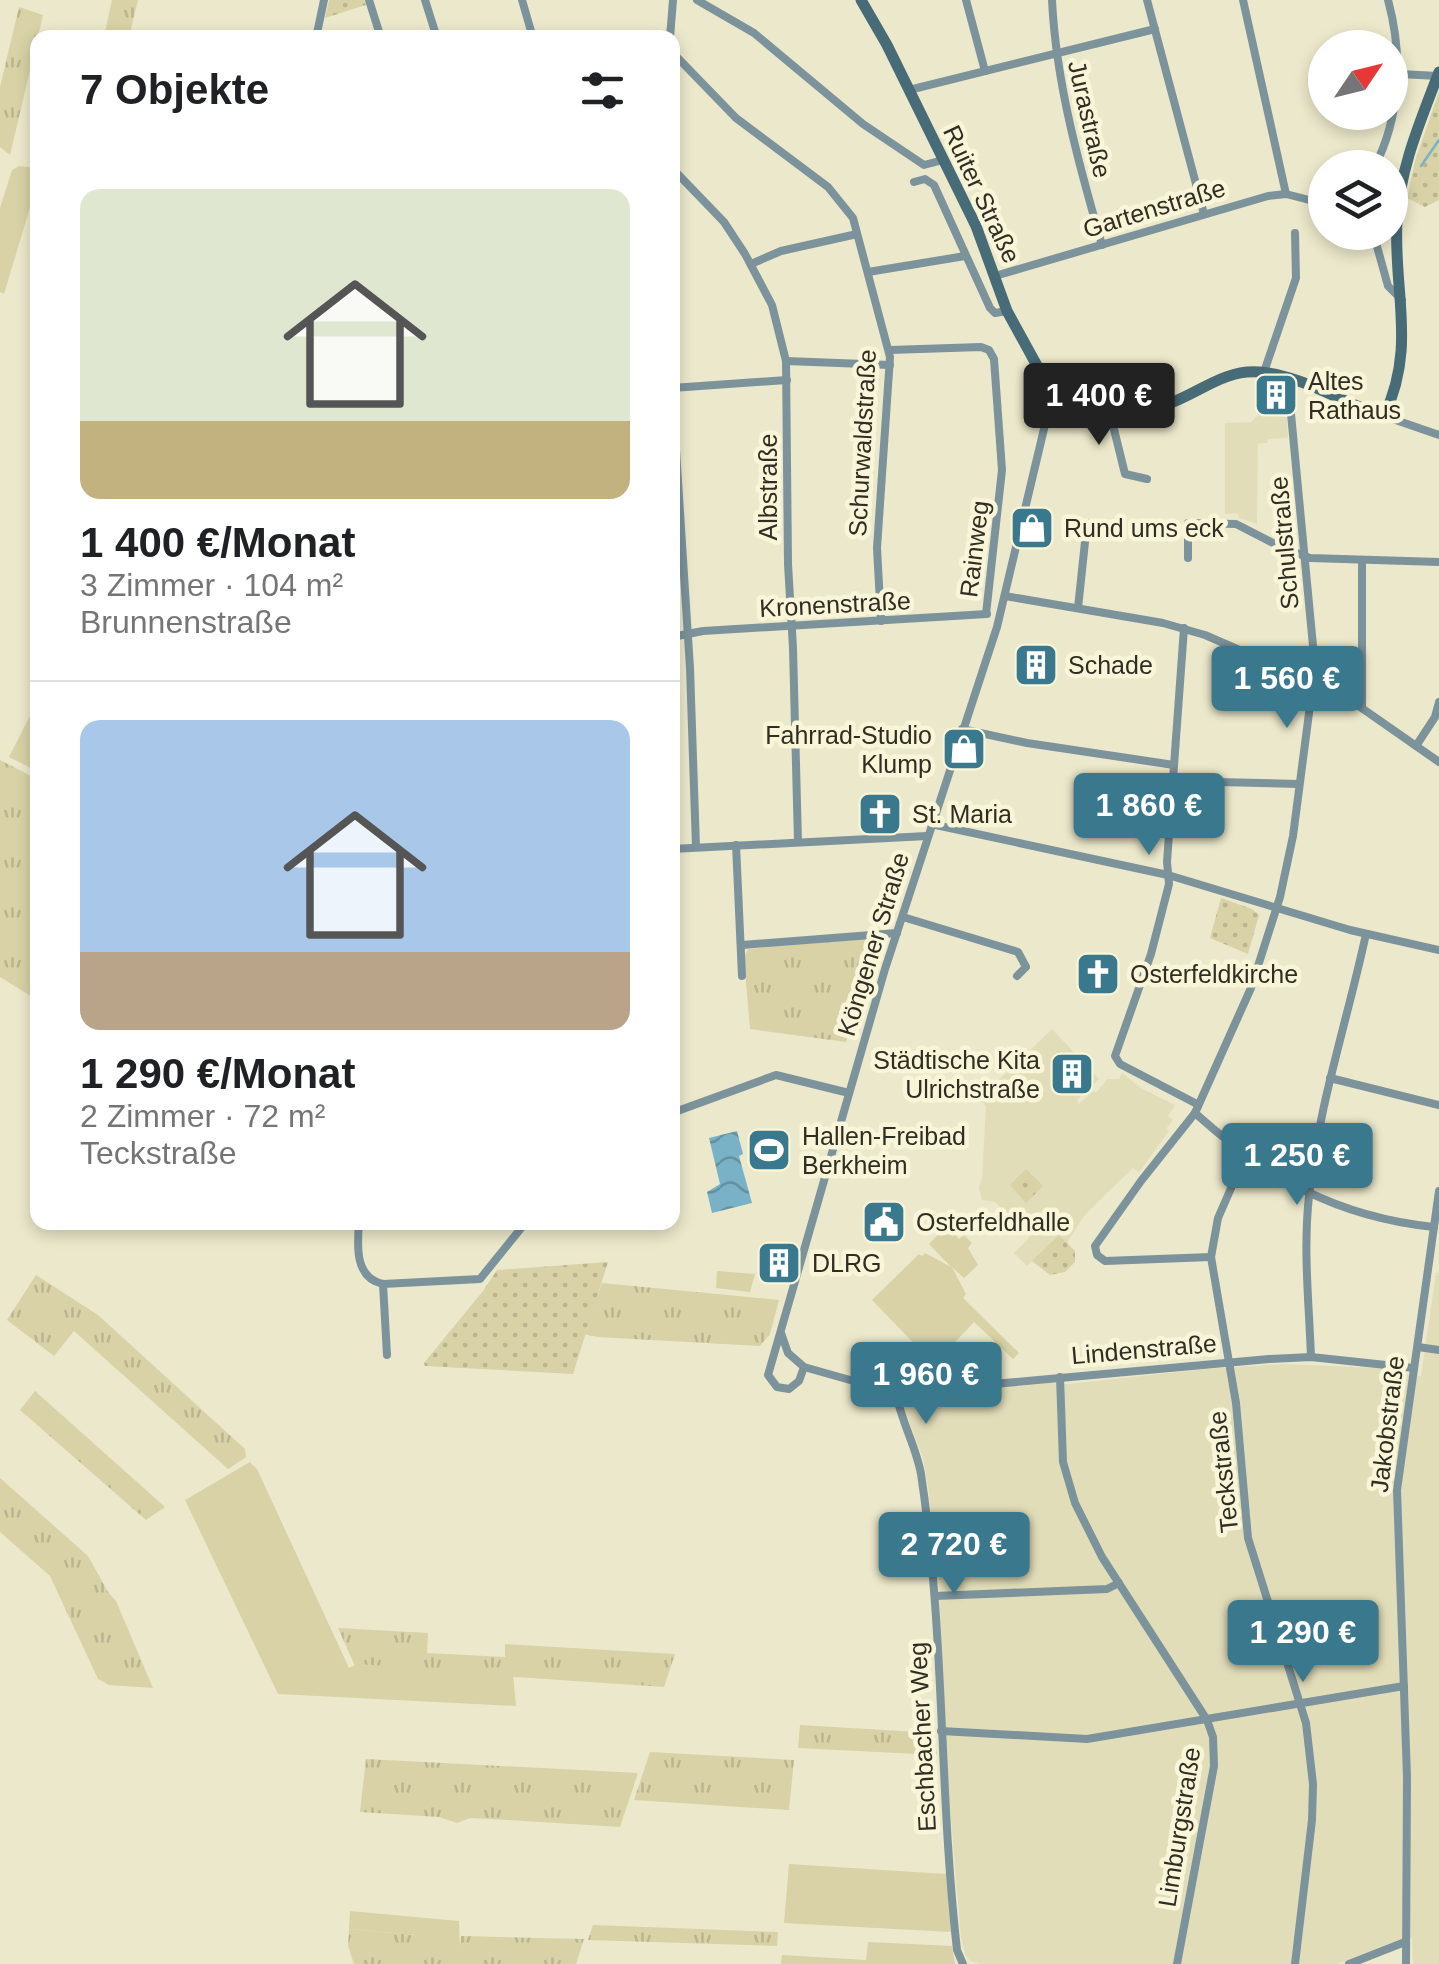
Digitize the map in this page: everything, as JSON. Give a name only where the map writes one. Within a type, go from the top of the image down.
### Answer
[{"type":"street","points":[[318,30],[324,0]]},
{"type":"street","points":[[369,0],[378,30]]},
{"type":"street","points":[[426,0],[435,30]]},
{"type":"street","points":[[522,0],[531,30]]},
{"type":"street","points":[[671,30],[673,0]]},
{"type":"street","points":[[697,0],[754,34],[896,148],[922,164],[943,160]]},
{"type":"street","name":"Ruiter Straße","points":[[861,0],[982,238],[1007,311],[1041,374],[1048,412]]},
{"type":"street","points":[[966,0],[985,71]]},
{"type":"street","name":"Jurastraße","points":[[1052,0],[1055,53],[1102,245]]},
{"type":"street","points":[[1147,0],[1204,214]]},
{"type":"street","points":[[1242,0],[1286,194]]},
{"type":"street","points":[[1388,0],[1394,30]]},
{"type":"street","points":[[909,90],[1155,28]]},
{"type":"street","name":"Schurwaldstraße","points":[[680,60],[736,118],[834,192],[850,213],[890,350],[878,548],[881,621]]},
{"type":"street","points":[[1384,416],[1394,396],[1401,365],[1402,300],[1397,240],[1402,182],[1439,74],[1408,74]]},
{"type":"street","name":"Albstraße","points":[[680,177],[728,228],[751,264],[776,317],[786,361],[798,842]]},
{"type":"street","points":[[914,182],[925,180],[934,185],[991,310],[1007,311]]},
{"type":"street","name":"Gartenstraße","points":[[996,276],[1268,196],[1286,194],[1308,200]]},
{"type":"street","points":[[1264,372],[1296,278],[1295,233]]},
{"type":"street","points":[[751,264],[781,251],[857,234]]},
{"type":"street","points":[[1378,250],[1388,286],[1402,300]]},
{"type":"street","points":[[868,272],[965,256]]},
{"type":"street","name":"Rainweg","points":[[890,350],[981,347],[989,350],[994,359],[1002,470],[986,614]]},
{"type":"street","points":[[786,361],[890,364]]},
{"type":"street","points":[[1048,412],[1110,413],[1156,407],[1234,374],[1264,372],[1439,435]]},
{"type":"street","points":[[680,387],[787,380]]},
{"type":"street","name":"Schulstraße","points":[[1211,1256],[1105,1262],[1095,1250],[1114,1216],[1196,1108],[1244,1007],[1276,908],[1293,836],[1315,668],[1291,414],[1294,381]]},
{"type":"street","name":"Köngener Straße","points":[[804,1367],[799,1381],[789,1389],[780,1389],[771,1382],[768,1368],[806,1236],[927,836],[1005,596],[1048,412]]},
{"type":"street","points":[[1110,413],[1125,474],[1147,479]]},
{"type":"street","points":[[680,511],[696,848]]},
{"type":"street","points":[[1078,608],[1087,522]]},
{"type":"street","points":[[1188,558],[1188,523],[1243,526],[1304,556],[1439,562]]},
{"type":"street","points":[[1362,560],[1362,706]]},
{"type":"street","points":[[1005,596],[1184,628],[1362,706],[1439,762]]},
{"type":"street","name":"Kronenstraße","points":[[680,636],[986,614],[999,617]]},
{"type":"street","points":[[1184,628],[1168,875],[1151,954],[1115,1053],[1120,1064],[1156,1080],[1196,1108],[1246,1154],[1309,1193],[1366,1215],[1434,1227]]},
{"type":"street","points":[[1416,746],[1436,716],[1439,702]]},
{"type":"street","points":[[962,729],[1174,765]]},
{"type":"street","points":[[1173,781],[1299,784]]},
{"type":"street","points":[[931,824],[1168,875],[1366,934],[1439,950]]},
{"type":"street","points":[[680,849],[927,836]]},
{"type":"street","points":[[736,845],[742,976]]},
{"type":"street","points":[[903,916],[1014,950],[1026,961],[1018,976]]},
{"type":"street","points":[[742,945],[897,933]]},
{"type":"street","points":[[1311,1357],[1305,1255],[1309,1193],[1330,1078],[1366,934]]},
{"type":"street","points":[[680,1110],[776,1076],[849,1092]]},
{"type":"street","points":[[1330,1078],[1439,1106]]},
{"type":"street","name":"Teckstraße","points":[[1246,1154],[1218,1218],[1211,1256],[1231,1362],[1248,1538],[1302,1704],[1312,1776],[1313,1810],[1296,1964]]},
{"type":"street","name":"Jakobstraße","points":[[1406,1964],[1408,1795],[1396,1490],[1439,1191]]},
{"type":"street","points":[[359,1230],[364,1274],[384,1284],[480,1280],[520,1230]]},
{"type":"street","points":[[384,1284],[387,1355]]},
{"type":"street","points":[[781,1332],[788,1353],[804,1367]]},
{"type":"street","points":[[1418,1347],[1439,1350]]},
{"type":"street","name":"Lindenstraße","points":[[804,1367],[896,1394],[1060,1376],[1080,1378],[1311,1357],[1414,1368]]},
{"type":"street","name":"Limburgstraße","points":[[1060,1376],[1065,1474],[1080,1515],[1214,1737],[1214,1766],[1177,1964]]},
{"type":"street","name":"Eschbacher Weg","points":[[896,1394],[920,1468],[935,1596],[956,1939],[962,1963]]},
{"type":"street","points":[[935,1596],[1107,1588],[1119,1583]]},
{"type":"street","points":[[941,1732],[1087,1739],[1404,1686]]},
{"type":"street","points":[[1350,1964],[1405,1942]]},
{"type":"shaded area","points":[[1259,414],[1287,417],[1288,438],[1258,444],[1257,524],[1239,518],[1238,513],[1225,514],[1225,423],[1251,422]]},
{"type":"shaded area","points":[[1052,1029],[1099,1079],[1077,1100],[1079,1104],[1097,1092],[1107,1079],[1119,1079],[1122,1073],[1141,1088],[1175,1105],[1168,1116],[1173,1120],[1166,1129],[1169,1131],[1139,1172],[1133,1168],[1106,1194],[1084,1216],[1067,1243],[1059,1236],[1027,1266],[1014,1253],[1029,1238],[995,1202],[982,1200],[979,1187],[986,1106],[979,1099]]},
{"type":"shaded area","points":[[1436,1273],[1439,1964],[1413,1964],[1412,1938],[1337,1964],[970,1961],[961,1937],[948,1785],[939,1586],[928,1485],[923,1458],[904,1408],[906,1400],[1048,1383],[1285,1364],[1397,1369],[1403,1374],[1421,1376]]},
{"type":"green space","points":[[112,0],[138,0],[131,30],[106,30]]},
{"type":"green space","points":[[329,0],[364,0],[366,5],[325,18]]},
{"type":"green space","points":[[19,7],[43,15],[39,30],[30,30],[30,70],[10,155],[0,147],[0,87]]},
{"type":"green space","points":[[1439,92],[1439,200],[1425,207],[1408,198],[1415,161]]},
{"type":"green space","points":[[30,167],[30,207],[4,294],[0,292],[0,208],[12,170]]},
{"type":"green space","points":[[30,716],[30,768],[9,757]]},
{"type":"green space","points":[[0,760],[30,775],[30,996],[0,977]]},
{"type":"green space","points":[[1221,898],[1259,915],[1248,954],[1210,938]]},
{"type":"green space","points":[[877,938],[846,1042],[750,1029],[744,958],[748,949]]},
{"type":"green space","points":[[1026,1169],[1043,1186],[1026,1203],[1010,1185]]},
{"type":"green space","points":[[947,1226],[959,1239],[964,1235],[972,1243],[968,1248],[978,1265],[964,1278],[952,1267],[966,1294],[963,1298],[1019,1353],[1013,1359],[974,1322],[934,1364],[872,1300],[919,1254],[925,1253],[951,1267],[929,1244]]},
{"type":"green space","points":[[1059,1235],[1075,1251],[1075,1262],[1065,1272],[1050,1275],[1032,1261]]},
{"type":"green space","points":[[608,1262],[573,1374],[425,1366],[497,1270]]},
{"type":"green space","points":[[717,1271],[755,1274],[750,1292],[716,1288]]},
{"type":"green space","points":[[36,1275],[98,1315],[245,1449],[246,1457],[228,1469],[74,1331],[54,1356],[7,1320]]},
{"type":"green space","points":[[602,1283],[779,1300],[770,1334],[760,1346],[597,1337],[584,1334]]},
{"type":"green space","points":[[35,1391],[165,1507],[146,1520],[20,1410]]},
{"type":"green space","points":[[250,1462],[257,1469],[349,1668],[358,1664],[513,1674],[516,1706],[278,1694],[185,1500]]},
{"type":"green space","points":[[0,1478],[88,1556],[116,1601],[153,1688],[109,1685],[98,1679],[50,1576],[0,1532]]},
{"type":"green space","points":[[338,1628],[428,1633],[427,1653],[505,1657],[505,1644],[675,1654],[664,1687],[355,1666]]},
{"type":"green space","points":[[800,1725],[934,1733],[937,1755],[798,1748]]},
{"type":"green space","points":[[650,1752],[794,1760],[789,1810],[634,1800]]},
{"type":"green space","points":[[366,1759],[638,1773],[620,1827],[470,1818],[457,1823],[439,1817],[360,1812]]},
{"type":"green space","points":[[789,1864],[946,1874],[951,1932],[784,1923]]},
{"type":"green space","points":[[350,1911],[459,1921],[460,1951],[426,1947],[416,1935],[349,1929]]},
{"type":"green space","points":[[593,1925],[778,1932],[777,1946],[588,1940]]},
{"type":"green space","points":[[349,1929],[416,1935],[459,1951],[461,1936],[584,1939],[576,1964],[354,1964],[348,1946]]},
{"type":"green space","points":[[868,1942],[952,1946],[955,1964],[781,1964],[782,1955],[866,1960]]},
{"type":"water","points":[[737,1131],[743,1154],[739,1156],[752,1203],[712,1213],[707,1192],[720,1184],[709,1138]]},
{"type":"waterway","points":[[1421,166],[1439,140]]},
{"type":"place","name":"Altes Rathaus","points":[[1276,395]]},
{"type":"place","name":"Rund ums eck","points":[[1032,528]]},
{"type":"place","name":"Schade","points":[[1036,665]]},
{"type":"place","name":"Fahrrad-Studio Klump","points":[[964,749]]},
{"type":"place","name":"St. Maria","points":[[880,814]]},
{"type":"place","name":"Osterfeldkirche","points":[[1098,974]]},
{"type":"place","name":"Städtische Kita Ulrichstraße","points":[[1072,1074]]},
{"type":"place","name":"Hallen-Freibad Berkheim","points":[[769,1150]]},
{"type":"place","name":"Osterfeldhalle","points":[[884,1222]]},
{"type":"place","name":"DLRG","points":[[779,1263]]}]
